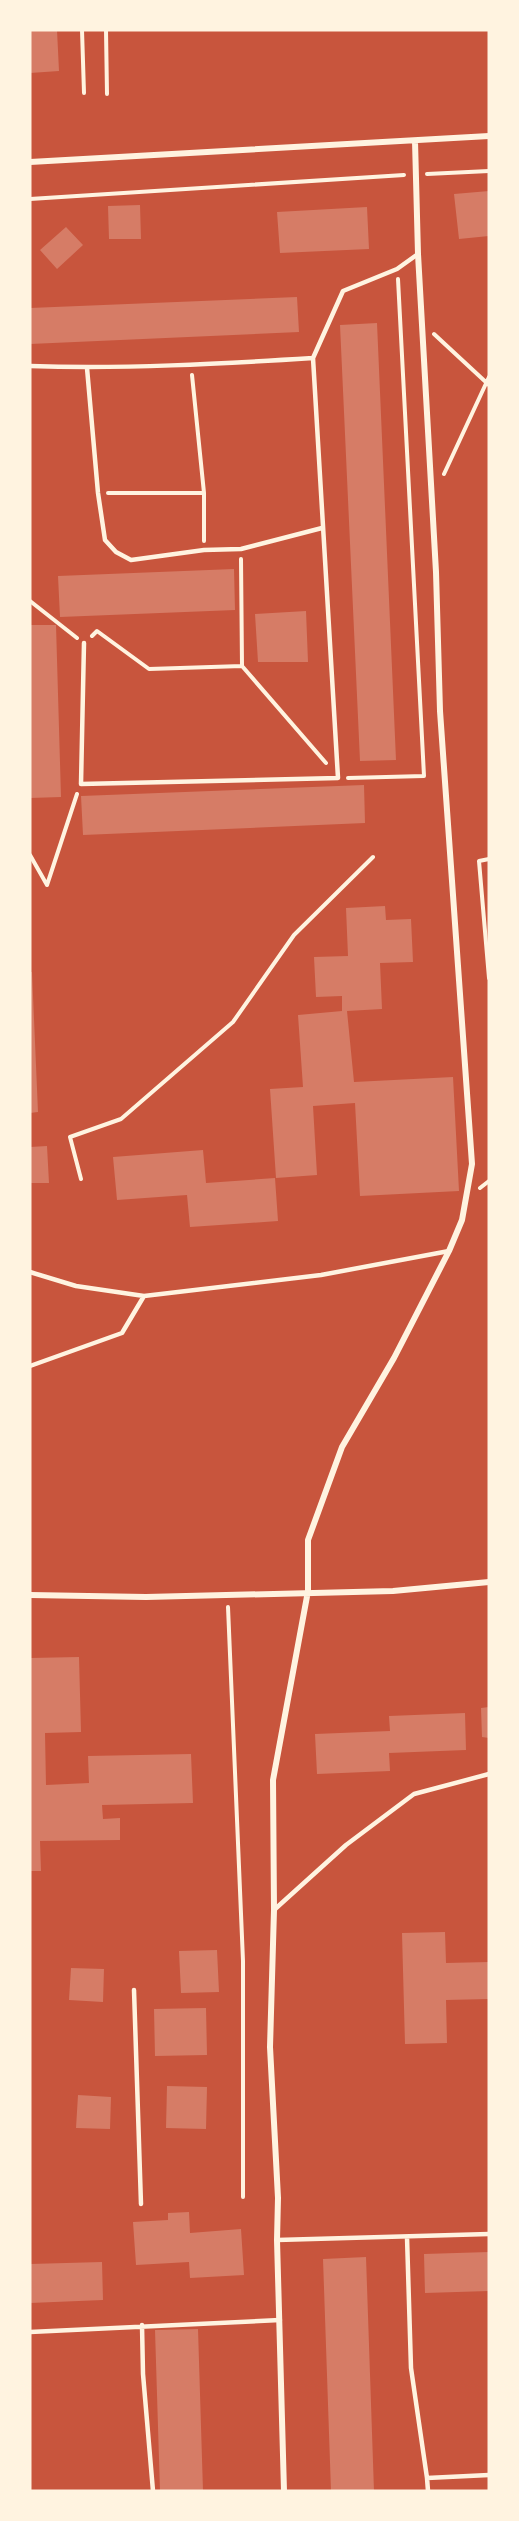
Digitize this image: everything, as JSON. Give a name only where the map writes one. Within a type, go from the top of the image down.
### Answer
[{"type":"street","points":[[30,162],[489,136]]},
{"type":"street","points":[[284,2491],[277,2240],[278,2198],[270,2047],[274,1910],[273,1780],[308,1591],[308,1540],[342,1447],[394,1358],[449,1251],[462,1220],[472,1164],[440,711],[418,254],[418,174],[415,141]]},
{"type":"street","points":[[30,1595],[146,1597],[308,1591],[393,1591],[489,1582]]},
{"type":"lane","points":[[84,643],[81,784],[338,778],[313,358],[343,291],[397,269],[418,254]]},
{"type":"lane","points":[[30,366],[87,368],[191,366],[313,358]]},
{"type":"lane","points":[[87,368],[98,493],[105,540],[116,552],[131,560],[204,550],[241,549],[322,528]]},
{"type":"lane","points":[[30,1272],[76,1286],[144,1296],[321,1275],[449,1251]]},
{"type":"lane","points":[[30,1366],[122,1333],[144,1296]]},
{"type":"lane","points":[[274,1910],[346,1845],[414,1794],[489,1774]]},
{"type":"lane","points":[[134,1990],[141,2204]]},
{"type":"lane","points":[[277,2240],[489,2234]]},
{"type":"lane","points":[[407,2237],[411,2368],[428,2491]]},
{"type":"lane","points":[[30,2332],[280,2320]]},
{"type":"lane","points":[[142,2325],[143,2374],[153,2491]]},
{"type":"lane","points":[[427,2478],[489,2475]]},
{"type":"path","points":[[82,30],[84,93]]},
{"type":"path","points":[[106,30],[107,94]]},
{"type":"path","points":[[30,198],[489,171]]},
{"type":"path","points":[[241,549],[242,666],[338,778],[424,776],[397,269]]},
{"type":"path","points":[[423,323],[488,384]]},
{"type":"path","points":[[191,366],[204,494],[204,550]]},
{"type":"path","points":[[442,478],[488,384],[489,377]]},
{"type":"path","points":[[98,493],[204,494]]},
{"type":"path","points":[[30,601],[84,643],[98,631],[149,669],[242,666]]},
{"type":"path","points":[[30,855],[47,885],[81,784]]},
{"type":"path","points":[[81,1179],[69,1137],[121,1119],[233,1022],[294,935],[373,857]]},
{"type":"path","points":[[489,860],[479,861],[489,978]]},
{"type":"path","points":[[228,1594],[243,1961],[243,2197]]},
{"type":"building","points":[[30,30],[57,30],[59,71],[30,73]]},
{"type":"building","points":[[489,191],[489,236],[459,239],[454,194]]},
{"type":"building","points":[[140,205],[141,239],[109,239],[108,206]]},
{"type":"building","points":[[367,207],[369,249],[280,253],[277,212]]},
{"type":"building","points":[[66,227],[83,245],[57,269],[40,250]]},
{"type":"building","points":[[297,297],[299,332],[30,344],[30,308]]},
{"type":"building","points":[[377,323],[396,760],[360,761],[340,325]]},
{"type":"building","points":[[234,569],[235,610],[60,617],[58,576]]},
{"type":"building","points":[[306,611],[308,662],[258,662],[255,614]]},
{"type":"building","points":[[30,625],[56,625],[61,797],[30,798]]},
{"type":"building","points":[[364,785],[365,823],[83,835],[81,796]]},
{"type":"building","points":[[385,906],[386,920],[411,919],[413,962],[380,963],[382,1009],[347,1011],[354,1082],[453,1077],[459,1191],[360,1196],[355,1103],[313,1106],[317,1175],[276,1178],[270,1089],[303,1087],[298,1015],[342,1011],[342,996],[316,997],[314,957],[348,956],[346,908]]},
{"type":"building","points":[[30,972],[32,972],[38,1112],[30,1113]]},
{"type":"building","points":[[47,1146],[49,1183],[30,1183],[30,1147]]},
{"type":"building","points":[[203,1150],[206,1183],[275,1178],[278,1221],[190,1227],[187,1195],[117,1200],[113,1157]]},
{"type":"building","points":[[79,1657],[81,1732],[45,1733],[46,1785],[89,1783],[88,1756],[191,1754],[193,1803],[102,1805],[103,1819],[120,1818],[120,1840],[40,1841],[41,1871],[30,1871],[30,1658]]},
{"type":"building","points":[[489,1707],[489,1738],[482,1737],[481,1708]]},
{"type":"building","points":[[465,1713],[466,1750],[389,1753],[390,1771],[317,1774],[315,1734],[390,1731],[389,1716]]},
{"type":"building","points":[[445,1932],[446,1963],[489,1962],[489,1999],[446,2000],[447,2043],[405,2044],[402,1933]]},
{"type":"building","points":[[217,1950],[219,1992],[181,1993],[179,1951]]},
{"type":"building","points":[[71,1968],[104,1969],[103,2002],[69,2000]]},
{"type":"building","points":[[206,2008],[207,2055],[155,2056],[154,2009]]},
{"type":"building","points":[[167,2086],[207,2087],[206,2129],[166,2128]]},
{"type":"building","points":[[78,2095],[111,2097],[110,2129],[76,2128]]},
{"type":"building","points":[[189,2212],[190,2233],[241,2229],[244,2275],[190,2278],[189,2262],[136,2265],[133,2222],[168,2220],[168,2213]]},
{"type":"building","points":[[489,2252],[489,2291],[425,2293],[424,2254]]},
{"type":"building","points":[[366,2257],[374,2491],[331,2491],[323,2259]]},
{"type":"building","points":[[102,2262],[103,2300],[30,2303],[30,2264]]},
{"type":"building","points":[[198,2329],[203,2491],[160,2491],[155,2330]]}]
